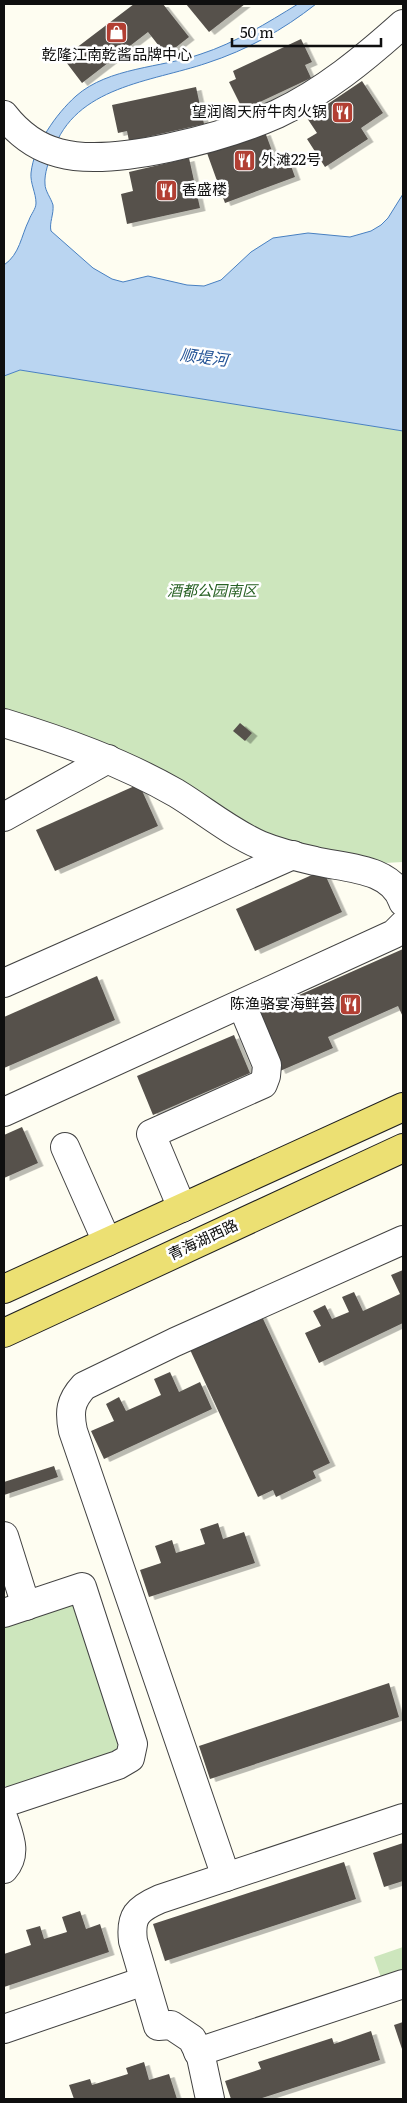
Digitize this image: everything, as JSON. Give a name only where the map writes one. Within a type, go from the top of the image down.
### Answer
[{"type":"main road","points":[[4,1289],[403,1107]]},
{"type":"main road","name":"青海湖西路","points":[[4,1333],[403,1148]]},
{"type":"street","points":[[4,114],[14,127],[32,141],[59,153],[73,156],[110,157],[177,146],[215,136],[277,113],[309,96],[347,71],[403,24]]},
{"type":"street","points":[[4,723],[41,734],[108,759],[175,793],[260,845],[316,862],[348,866],[369,872],[400,893],[403,902]]},
{"type":"street","points":[[4,817],[108,759]]},
{"type":"street","points":[[4,983],[293,855]]},
{"type":"street","points":[[4,1112],[394,934],[403,925]]},
{"type":"street","points":[[182,1208],[151,1134],[262,1084],[268,1065],[242,1005]]},
{"type":"street","points":[[65,1148],[107,1242]]},
{"type":"street","points":[[226,1877],[73,1432],[70,1406],[76,1394],[84,1386],[192,1334],[403,1240]]},
{"type":"street","points":[[4,1536],[15,1609],[82,1587],[130,1734],[132,1753],[130,1758],[118,1765],[4,1803]]},
{"type":"street","points":[[210,2099],[198,2052],[192,2038],[171,2025],[158,2026],[133,1941],[131,1927],[135,1916],[145,1906],[160,1899],[403,1818]]},
{"type":"street","points":[[4,1820],[12,1849],[9,1864],[4,1870]]},
{"type":"street","points":[[4,2029],[144,1981]]},
{"type":"street","points":[[198,2052],[403,1984]]},
{"type":"green space","name":"酒都公园南区","points":[[20,370],[403,431],[403,862],[365,864],[298,850],[4,718],[4,376]]},
{"type":"green space","points":[[71,1603],[78,1607],[122,1744],[116,1755],[16,1788],[7,1787],[4,1785],[4,1621]]},
{"type":"green space","points":[[403,1947],[403,1997],[389,2001],[374,1957]]},
{"type":"water","name":"顺堤河","points":[[298,4],[316,4],[278,31],[236,52],[207,63],[117,90],[78,112],[64,129],[48,163],[45,187],[53,205],[51,231],[93,268],[112,279],[123,282],[148,276],[187,285],[204,286],[221,280],[251,252],[273,238],[308,233],[350,237],[371,231],[388,218],[403,194],[403,431],[20,370],[4,376],[4,265],[14,256],[35,207],[36,199],[31,173],[36,152],[47,131],[68,103],[89,86],[104,79],[136,69],[185,59],[226,44],[251,32]]},
{"type":"building","points":[[134,4],[163,4],[189,37],[166,55],[148,32],[82,83],[63,58]]},
{"type":"building","points":[[186,4],[245,4],[209,32]]},
{"type":"building","points":[[301,39],[312,62],[305,65],[311,78],[243,110],[229,82],[236,79],[233,71]]},
{"type":"building","points":[[362,81],[383,113],[361,128],[368,139],[325,167],[307,139],[317,133],[307,118]]},
{"type":"building","points":[[196,87],[204,124],[129,141],[127,131],[118,133],[112,105]]},
{"type":"building","points":[[265,132],[278,167],[290,163],[295,177],[225,203],[207,153]]},
{"type":"building","points":[[189,158],[200,208],[127,224],[121,194],[133,191],[129,172]]},
{"type":"building","points":[[240,723],[252,733],[245,741],[233,731]]},
{"type":"building","points":[[139,784],[158,826],[55,871],[36,830]]},
{"type":"building","points":[[323,870],[342,912],[255,951],[236,909]]},
{"type":"building","points":[[403,949],[403,1017],[398,1006],[328,1037],[333,1048],[280,1071],[254,1015]]},
{"type":"building","points":[[97,976],[115,1020],[4,1068],[4,1017]]},
{"type":"building","points":[[234,1035],[250,1073],[153,1115],[137,1076]]},
{"type":"building","points":[[22,1127],[38,1163],[4,1178],[4,1135]]},
{"type":"building","points":[[403,1270],[403,1323],[319,1363],[305,1333],[321,1326],[313,1311],[325,1305],[332,1319],[349,1312],[342,1297],[354,1292],[363,1311],[400,1294],[391,1275]]},
{"type":"building","points":[[258,1308],[330,1463],[313,1471],[316,1478],[276,1497],[273,1490],[258,1497],[186,1341]]},
{"type":"building","points":[[170,1372],[179,1392],[200,1382],[212,1409],[104,1459],[91,1431],[114,1421],[106,1404],[119,1397],[126,1411],[161,1395],[154,1379]]},
{"type":"building","points":[[54,1466],[58,1477],[4,1495],[4,1482]]},
{"type":"building","points":[[218,1523],[223,1539],[244,1532],[255,1563],[149,1597],[140,1570],[161,1563],[155,1546],[172,1540],[176,1553],[205,1544],[200,1529]]},
{"type":"building","points":[[389,1683],[399,1717],[210,1779],[199,1746]]},
{"type":"building","points":[[403,1843],[403,1881],[384,1887],[373,1853]]},
{"type":"building","points":[[344,1862],[356,1899],[165,1961],[153,1924]]},
{"type":"building","points":[[80,1911],[86,1929],[100,1924],[109,1952],[4,1987],[4,1954],[31,1945],[26,1930],[40,1926],[44,1939],[67,1932],[62,1917]]},
{"type":"building","points":[[403,2022],[403,2052],[394,2025]]},
{"type":"building","points":[[371,2031],[380,2060],[259,2099],[231,2099],[225,2081],[261,2069],[258,2062],[332,2038],[334,2044]]},
{"type":"building","points":[[144,2062],[149,2080],[169,2074],[177,2099],[74,2099],[69,2085],[90,2079],[92,2085],[128,2074],[126,2068]]},
{"type":"place","name":"乾隆江南乾酱品牌中心","points":[[117,32]]},
{"type":"place","name":"望润阁天府牛肉火锅","points":[[343,112]]},
{"type":"place","name":"外滩22号","points":[[245,160]]},
{"type":"place","name":"香盛楼","points":[[166,190]]},
{"type":"place","name":"陈渔骆宴海鲜荟","points":[[351,1004]]}]
